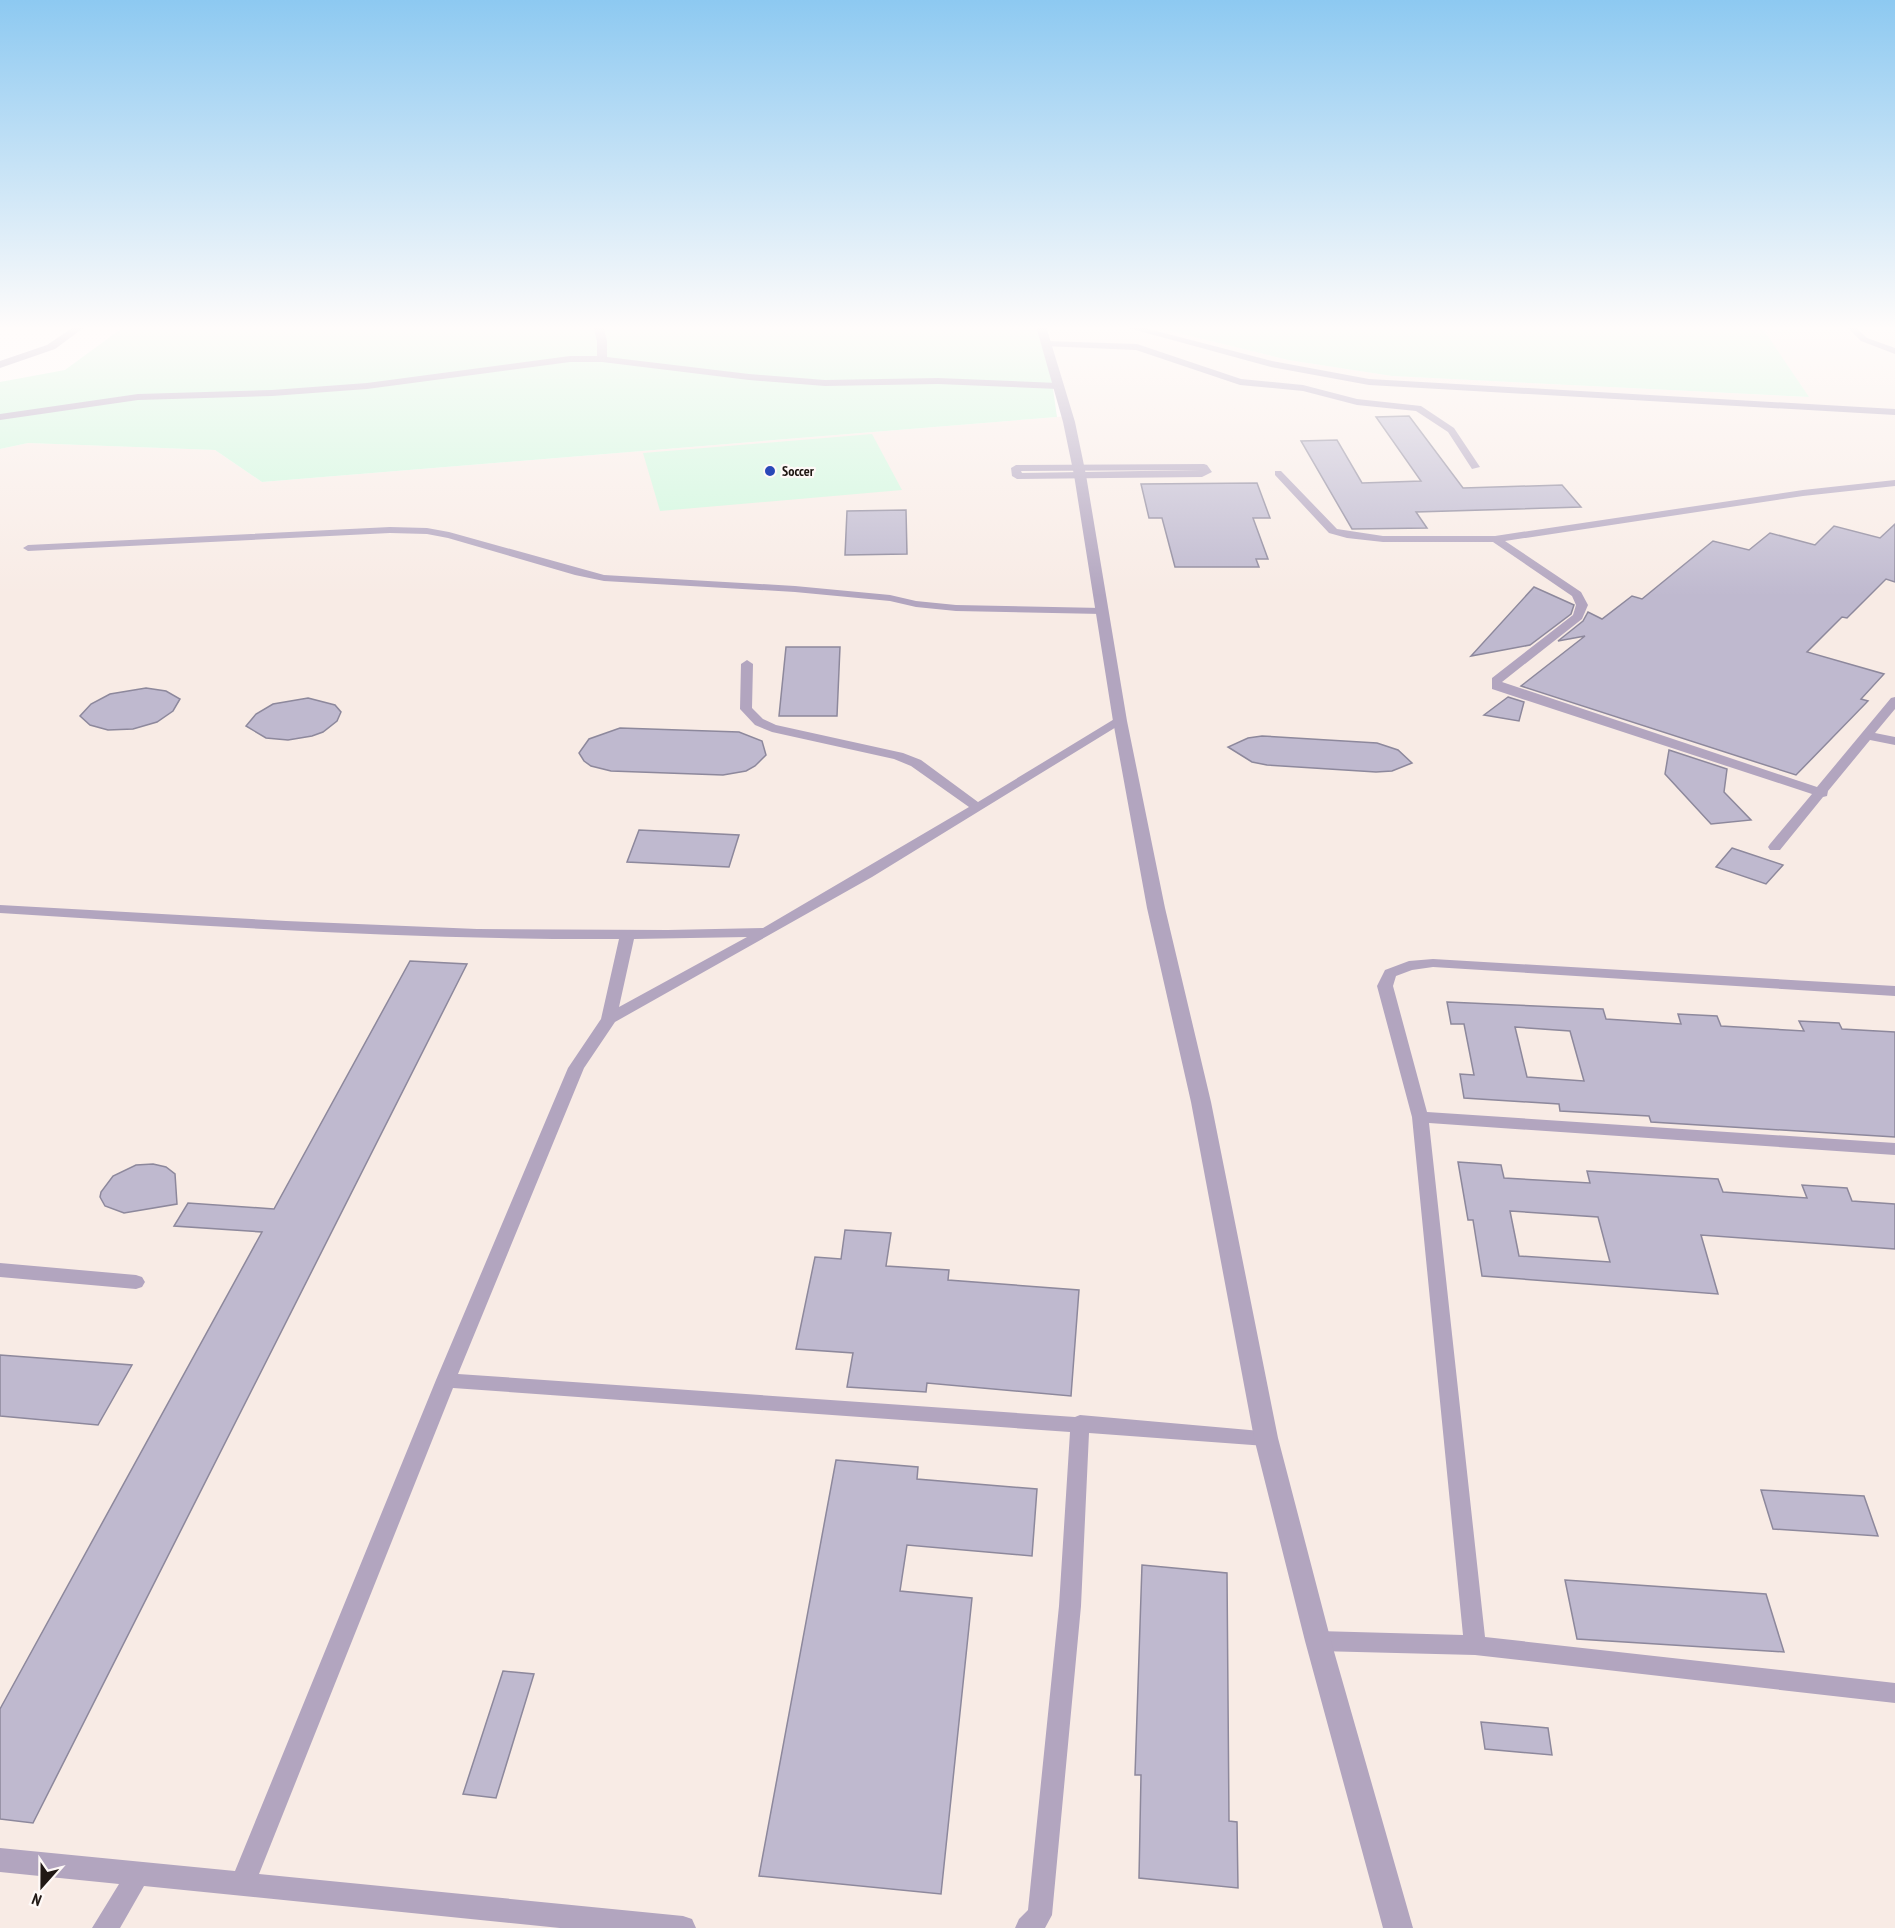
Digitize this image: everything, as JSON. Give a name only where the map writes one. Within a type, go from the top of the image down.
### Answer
[{"type":"street","points":[[1067,416],[1079,472],[1120,721],[1156,908],[1201,1102],[1266,1438],[1318,1641],[1398,1928]]},
{"type":"lane","points":[[1430,416],[1451,430],[1475,467]]},
{"type":"lane","points":[[1017,472],[1154,471]]},
{"type":"lane","points":[[1278,473],[1333,531],[1347,536],[1383,539],[1495,539],[1803,493],[1895,483]]},
{"type":"lane","points":[[28,548],[379,531],[427,531],[604,578],[795,589],[890,598],[916,604],[956,608],[1102,611]]},
{"type":"lane","points":[[1495,539],[1577,594],[1582,605],[1578,617],[1496,681],[1496,686],[1822,793]]},
{"type":"lane","points":[[747,664],[746,710],[759,722],[772,728],[897,756],[916,763],[978,808]]},
{"type":"lane","points":[[1775,847],[1822,793],[1895,701]]},
{"type":"lane","points":[[609,1019],[978,808],[1120,721]]},
{"type":"lane","points":[[1868,736],[1895,741]]},
{"type":"lane","points":[[0,909],[331,928],[627,936],[763,932]]},
{"type":"lane","points":[[242,1885],[446,1380],[576,1068],[609,1019],[627,936]]},
{"type":"lane","points":[[1475,1645],[1420,1117],[1385,986],[1390,974],[1409,966],[1433,963],[1895,991]]},
{"type":"lane","points":[[1420,1117],[1895,1149]]},
{"type":"lane","points":[[0,1270],[136,1282]]},
{"type":"lane","points":[[446,1380],[1080,1423],[1266,1438]]},
{"type":"lane","points":[[1028,1928],[1040,1916],[1070,1606],[1080,1423]]},
{"type":"lane","points":[[1318,1641],[1475,1645],[1895,1693]]},
{"type":"lane","points":[[0,1860],[683,1928]]},
{"type":"lane","points":[[105,1928],[120,1907],[137,1875]]},
{"type":"shaded area","points":[[1069,416],[1895,416],[1895,1928],[0,1928],[0,449],[28,443],[215,450],[262,482]]},
{"type":"green space","points":[[0,416],[1057,417],[262,482],[215,450],[28,443],[0,449]]},
{"type":"green space","name":"Soccer","points":[[872,434],[902,490],[660,511],[643,453]]},
{"type":"building","points":[[1409,416],[1463,488],[1562,485],[1581,507],[1416,512],[1427,528],[1352,529],[1301,441],[1337,440],[1362,483],[1421,481],[1376,417]]},
{"type":"building","points":[[1257,483],[1270,518],[1253,518],[1268,559],[1256,559],[1259,567],[1175,567],[1162,518],[1149,518],[1141,484]]},
{"type":"building","points":[[906,510],[907,554],[845,555],[847,511]]},
{"type":"building","points":[[1895,524],[1895,582],[1886,579],[1847,618],[1842,617],[1807,652],[1884,674],[1861,699],[1868,701],[1796,775],[1521,686],[1585,636],[1558,641],[1583,621],[1588,612],[1602,619],[1632,596],[1642,599],[1713,541],[1749,550],[1770,533],[1815,545],[1834,526],[1880,538]]},
{"type":"building","points":[[1534,587],[1574,605],[1571,614],[1530,645],[1471,656]]},
{"type":"building","points":[[786,647],[840,647],[837,716],[779,716]]},
{"type":"building","points":[[146,688],[166,691],[180,699],[173,711],[157,722],[133,729],[108,730],[90,725],[80,716],[91,704],[110,694]]},
{"type":"building","points":[[1508,697],[1524,702],[1519,721],[1484,715]]},
{"type":"building","points":[[308,698],[335,705],[341,712],[337,721],[323,732],[288,740],[266,738],[246,726],[256,714],[273,704]]},
{"type":"building","points":[[620,728],[739,732],[762,741],[766,755],[746,771],[723,775],[611,771],[591,766],[584,761],[579,753],[589,739]]},
{"type":"building","points":[[1262,736],[1377,743],[1398,750],[1412,763],[1392,771],[1376,772],[1267,765],[1252,762],[1228,747],[1248,738]]},
{"type":"building","points":[[1669,750],[1727,769],[1724,792],[1751,820],[1711,824],[1665,774]]},
{"type":"building","points":[[639,830],[739,835],[729,867],[627,862]]},
{"type":"building","points":[[1732,848],[1783,865],[1766,884],[1716,867]]},
{"type":"building","points":[[410,961],[467,964],[33,1823],[0,1819],[0,1709],[262,1232],[174,1226],[188,1203],[274,1209]]},
{"type":"building","points":[[1447,1002],[1603,1009],[1606,1019],[1681,1024],[1678,1014],[1717,1016],[1721,1026],[1804,1031],[1799,1021],[1839,1023],[1842,1029],[1895,1032],[1895,1137],[1651,1122],[1649,1116],[1560,1111],[1559,1104],[1464,1098],[1460,1074],[1474,1075],[1464,1024],[1451,1024]],"holes":[[[1515,1027],[1570,1031],[1584,1081],[1527,1077]]]},
{"type":"building","points":[[1458,1162],[1501,1165],[1504,1178],[1590,1183],[1587,1171],[1718,1179],[1723,1192],[1807,1198],[1802,1185],[1847,1188],[1852,1201],[1895,1204],[1895,1249],[1701,1235],[1718,1294],[1482,1276],[1473,1220],[1468,1220]],"holes":[[[1510,1211],[1598,1217],[1610,1262],[1519,1256]]]},
{"type":"building","points":[[153,1164],[166,1167],[175,1174],[177,1204],[124,1213],[105,1206],[100,1197],[101,1192],[113,1176],[136,1165]]},
{"type":"building","points":[[845,1230],[891,1233],[886,1266],[949,1270],[948,1280],[1079,1290],[1071,1396],[927,1383],[926,1392],[847,1387],[853,1353],[796,1349],[815,1257],[841,1259]]},
{"type":"building","points":[[0,1355],[132,1365],[98,1425],[0,1416]]},
{"type":"building","points":[[836,1460],[918,1467],[917,1479],[1037,1489],[1032,1556],[907,1545],[900,1591],[972,1598],[941,1894],[759,1876]]},
{"type":"building","points":[[1761,1490],[1864,1496],[1878,1536],[1773,1529]]},
{"type":"building","points":[[1142,1565],[1227,1573],[1229,1821],[1237,1822],[1238,1888],[1139,1878],[1141,1775],[1135,1775]]},
{"type":"building","points":[[1565,1580],[1766,1594],[1784,1652],[1577,1639]]},
{"type":"building","points":[[503,1671],[534,1674],[496,1798],[463,1794]]},
{"type":"building","points":[[1481,1722],[1548,1728],[1552,1755],[1485,1749]]},
{"type":"place","name":"Soccer","points":[[770,471]]}]
